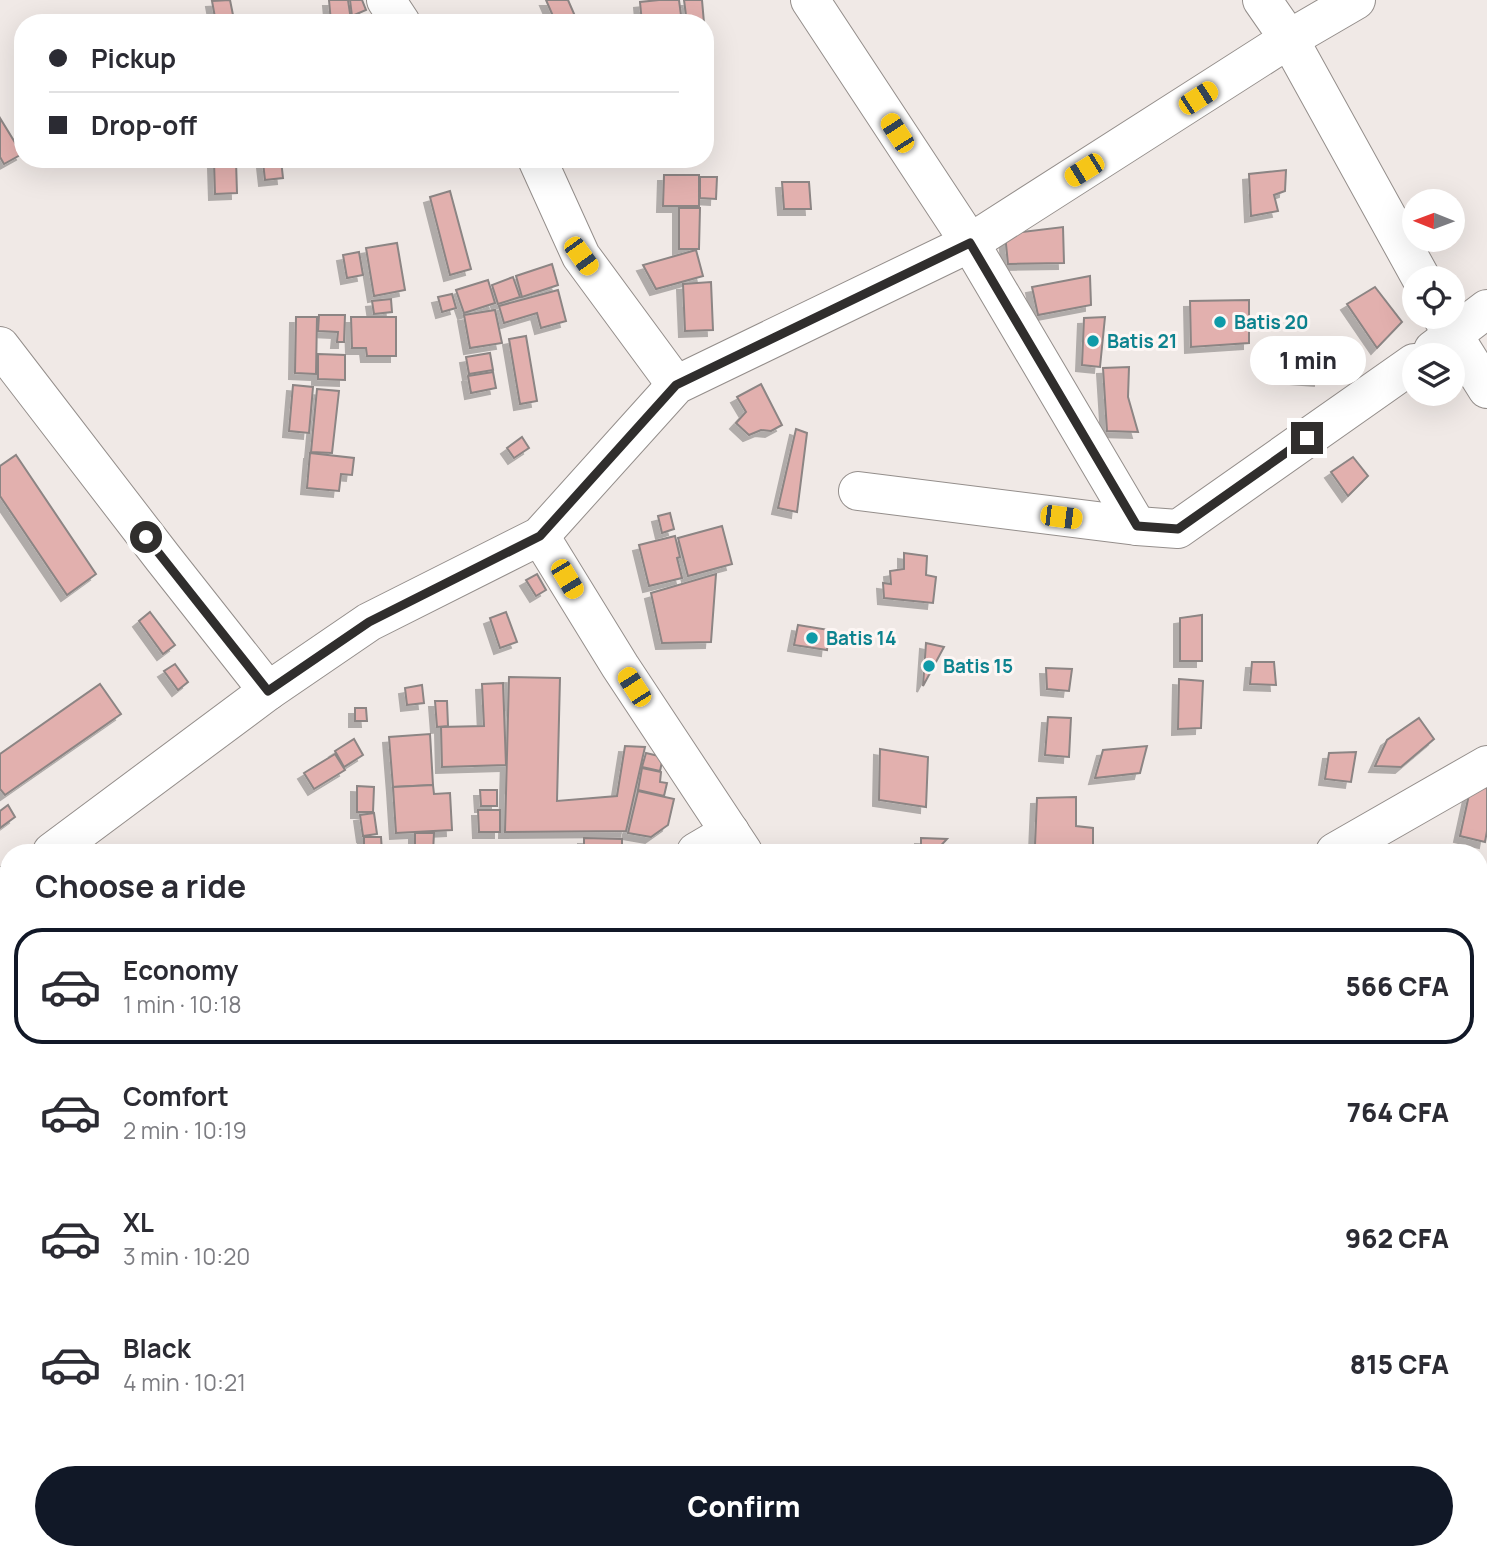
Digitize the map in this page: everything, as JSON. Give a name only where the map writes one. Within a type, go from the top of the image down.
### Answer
[{"type":"street","points":[[810,0],[970,243],[1137,526]]},
{"type":"street","points":[[1262,0],[1289,39],[1414,266]]},
{"type":"street","points":[[63,844],[268,691],[369,622],[540,536],[676,385],[970,243],[1289,39],[1356,0]]},
{"type":"street","points":[[541,168],[581,256],[676,385]]},
{"type":"street","points":[[1487,309],[1440,336],[1487,389]]},
{"type":"street","points":[[0,346],[268,691]]},
{"type":"street","points":[[858,491],[1178,529],[1402,371]]},
{"type":"street","points":[[540,536],[620,666],[737,842]]},
{"type":"street","points":[[1349,844],[1487,765]]},
{"type":"building","points":[[230,0],[233,14],[214,14],[212,1]]},
{"type":"building","points":[[329,0],[348,0],[350,14],[330,14]]},
{"type":"building","points":[[350,0],[362,0],[366,10],[352,14]]},
{"type":"building","points":[[546,0],[568,0],[574,14],[552,14]]},
{"type":"building","points":[[679,0],[681,14],[641,14],[640,2]]},
{"type":"building","points":[[684,0],[702,0],[703,14],[686,14]]},
{"type":"building","points":[[0,118],[14,141],[14,158],[4,164],[0,157]]},
{"type":"building","points":[[214,168],[236,168],[237,193],[215,194]]},
{"type":"building","points":[[264,168],[282,168],[283,178],[265,180]]},
{"type":"building","points":[[1286,170],[1285,191],[1274,195],[1278,211],[1251,216],[1249,174]]},
{"type":"building","points":[[664,175],[699,175],[699,206],[663,206]]},
{"type":"building","points":[[700,177],[717,177],[716,199],[700,198]]},
{"type":"building","points":[[782,182],[809,182],[811,209],[784,209]]},
{"type":"building","points":[[450,191],[471,269],[450,275],[430,197]]},
{"type":"building","points":[[679,208],[700,208],[699,249],[679,249]]},
{"type":"building","points":[[1063,227],[1064,263],[1008,264],[1005,234]]},
{"type":"building","points":[[397,243],[405,290],[374,296],[366,248]]},
{"type":"building","points":[[696,250],[703,276],[656,289],[643,265]]},
{"type":"building","points":[[359,252],[363,275],[347,278],[343,255]]},
{"type":"building","points":[[552,264],[558,285],[522,297],[516,276]]},
{"type":"building","points":[[1090,276],[1091,305],[1038,315],[1032,287]]},
{"type":"building","points":[[513,277],[520,297],[498,304],[492,285]]},
{"type":"building","points":[[488,280],[495,303],[464,313],[456,290]]},
{"type":"building","points":[[711,282],[713,330],[685,331],[683,284]]},
{"type":"building","points":[[1375,287],[1402,322],[1377,348],[1347,304]]},
{"type":"building","points":[[558,290],[566,321],[541,328],[537,313],[504,323],[499,306]]},
{"type":"building","points":[[452,294],[456,308],[442,312],[438,297]]},
{"type":"building","points":[[391,299],[392,312],[374,314],[372,301]]},
{"type":"building","name":"Batis 20","points":[[1249,300],[1249,343],[1191,347],[1190,301]]},
{"type":"building","points":[[495,310],[502,343],[470,348],[464,315]]},
{"type":"building","points":[[319,315],[345,315],[344,342],[337,342],[338,332],[318,331]]},
{"type":"building","points":[[296,317],[317,317],[316,374],[295,373]]},
{"type":"building","points":[[351,317],[396,317],[396,356],[367,356],[366,348],[352,348]]},
{"type":"building","name":"Batis 21","points":[[1105,317],[1100,367],[1082,365],[1084,318]]},
{"type":"building","points":[[526,336],[537,401],[520,404],[509,339]]},
{"type":"building","points":[[490,353],[493,370],[469,374],[466,357]]},
{"type":"building","points":[[318,354],[345,355],[345,380],[318,379]]},
{"type":"building","points":[[1296,358],[1322,358],[1320,380],[1296,378]]},
{"type":"building","points":[[1129,367],[1128,397],[1138,432],[1107,431],[1103,368]]},
{"type":"building","points":[[493,372],[496,388],[471,393],[468,376]]},
{"type":"building","points":[[761,384],[782,425],[771,431],[761,430],[749,435],[736,423],[746,412],[737,397]]},
{"type":"building","points":[[293,385],[313,387],[309,433],[289,431]]},
{"type":"building","points":[[317,389],[339,391],[332,453],[311,452]]},
{"type":"building","points":[[796,429],[807,433],[797,512],[778,508]]},
{"type":"building","points":[[522,437],[529,448],[514,458],[507,448]]},
{"type":"building","points":[[310,453],[354,458],[352,475],[341,474],[339,491],[307,488]]},
{"type":"building","points":[[16,455],[96,574],[67,595],[0,496],[0,466]]},
{"type":"building","points":[[1353,457],[1368,476],[1348,496],[1331,472]]},
{"type":"building","points":[[670,513],[674,529],[662,533],[658,516]]},
{"type":"building","points":[[722,526],[732,564],[688,576],[678,538]]},
{"type":"building","points":[[675,536],[682,578],[649,586],[639,545]]},
{"type":"building","points":[[904,553],[927,556],[926,575],[936,577],[933,603],[884,598],[883,583],[891,584],[890,571],[904,569]]},
{"type":"building","points":[[537,574],[546,590],[536,596],[526,580]]},
{"type":"building","points":[[716,574],[711,642],[662,643],[651,593]]},
{"type":"building","points":[[150,612],[175,645],[163,654],[139,621]]},
{"type":"building","points":[[506,612],[517,642],[500,648],[490,618]]},
{"type":"building","points":[[1202,615],[1202,661],[1180,661],[1180,618]]},
{"type":"building","name":"Batis 14","points":[[798,625],[829,630],[827,650],[794,645]]},
{"type":"building","name":"Batis 15","points":[[926,643],[944,647],[923,686]]},
{"type":"building","points":[[1252,662],[1274,662],[1276,685],[1250,684]]},
{"type":"building","points":[[175,664],[188,682],[178,690],[164,671]]},
{"type":"building","points":[[1046,668],[1072,669],[1069,691],[1047,689]]},
{"type":"building","points":[[509,677],[560,678],[557,801],[617,796],[625,746],[645,747],[626,831],[505,832]]},
{"type":"building","points":[[1179,679],[1203,681],[1201,728],[1178,729]]},
{"type":"building","points":[[503,683],[506,765],[442,767],[441,727],[484,726],[482,684]]},
{"type":"building","points":[[100,684],[121,714],[5,795],[0,789],[0,754]]},
{"type":"building","points":[[422,685],[424,703],[407,705],[405,688]]},
{"type":"building","points":[[435,701],[447,701],[448,726],[437,727]]},
{"type":"building","points":[[355,708],[366,708],[367,721],[355,721]]},
{"type":"building","points":[[1048,717],[1071,718],[1069,757],[1045,755]]},
{"type":"building","points":[[1419,718],[1434,739],[1401,767],[1375,766],[1387,740]]},
{"type":"building","points":[[430,734],[433,785],[393,787],[389,737]]},
{"type":"building","points":[[354,739],[363,755],[344,767],[335,751]]},
{"type":"building","points":[[1147,746],[1140,773],[1095,778],[1103,750]]},
{"type":"building","points":[[880,749],[928,757],[926,807],[879,800]]},
{"type":"building","points":[[1356,752],[1351,782],[1325,779],[1329,753]]},
{"type":"building","points":[[646,753],[663,757],[660,771],[642,767]]},
{"type":"building","points":[[335,754],[345,770],[314,789],[304,773]]},
{"type":"building","points":[[642,768],[661,772],[660,782],[667,783],[664,796],[638,790]]},
{"type":"building","points":[[1472,781],[1487,785],[1485,842],[1460,836]]},
{"type":"building","points":[[433,785],[434,794],[450,793],[452,830],[396,833],[393,787]]},
{"type":"building","points":[[357,786],[374,787],[373,812],[357,812]]},
{"type":"building","points":[[480,790],[497,790],[497,806],[481,806]]},
{"type":"building","points":[[638,791],[674,799],[668,825],[651,837],[628,833]]},
{"type":"building","points":[[1076,797],[1076,826],[1093,828],[1093,844],[1035,844],[1037,798]]},
{"type":"building","points":[[8,805],[15,817],[0,828],[0,811]]},
{"type":"building","points":[[478,810],[500,810],[500,832],[479,832]]},
{"type":"building","points":[[374,813],[377,834],[363,836],[360,815]]},
{"type":"building","points":[[415,833],[434,833],[433,844],[415,844]]},
{"type":"building","points":[[364,837],[381,837],[381,844],[364,844]]},
{"type":"building","points":[[584,838],[622,839],[622,844],[584,844]]},
{"type":"building","points":[[921,838],[947,839],[942,844],[921,844]]},
{"type":"place","name":"Batis 20","points":[[1220,322]]},
{"type":"place","name":"Batis 21","points":[[1093,341]]},
{"type":"place","name":"Batis 14","points":[[812,638]]},
{"type":"place","name":"Batis 15","points":[[929,666]]},
{"type":"route","points":[[146,537],[268,691],[369,622],[540,536],[676,385],[970,243],[1137,526],[1178,529],[1307,438]]}]
